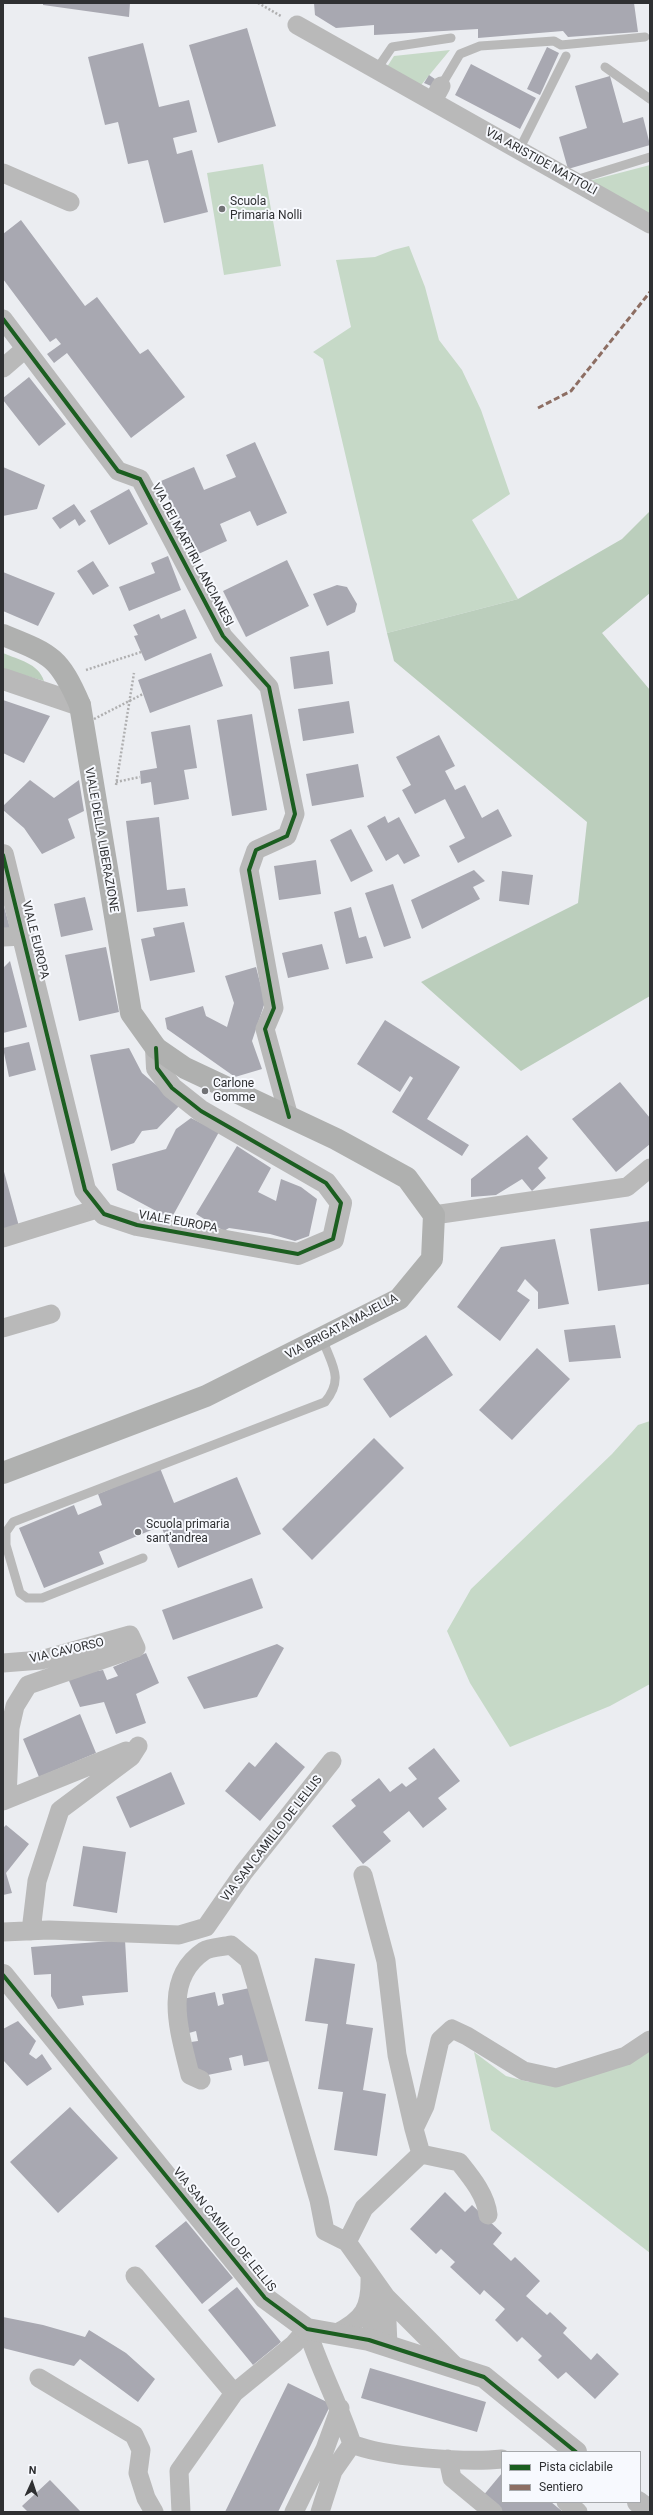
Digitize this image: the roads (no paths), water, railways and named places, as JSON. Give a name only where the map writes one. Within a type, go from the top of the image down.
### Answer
[{"type":"main road","name":"VIALE DELLA LIBERAZIONE","points":[[3,635],[50,656],[67,677],[87,712],[131,1013],[156,1048]]},
{"type":"main road","points":[[156,1048],[186,1068],[336,1139],[406,1178],[434,1215]]},
{"type":"main road","name":"VIA BRIGATA MAJELLA","points":[[3,1473],[206,1396],[399,1299],[432,1259],[434,1215]]},
{"type":"street","name":"VIA ARISTIDE MATTOLI","points":[[297,25],[377,69],[437,93],[519,150],[650,224]]},
{"type":"street","points":[[3,172],[70,202]]},
{"type":"street","name":"VIA DEI MARTIRI LANCIANESI","points":[[3,320],[118,471],[140,479],[223,636],[269,687],[295,814],[287,836],[256,850],[249,870],[274,1008],[265,1029],[289,1117]]},
{"type":"street","points":[[3,368],[26,349]]},
{"type":"street","points":[[3,679],[87,712]]},
{"type":"street","name":"VIALE EUROPA","points":[[3,855],[13,936],[85,1190],[98,1209],[104,1214],[137,1225],[298,1254],[333,1239],[341,1203],[326,1183],[201,1110],[172,1088],[157,1068],[156,1048]]},
{"type":"street","points":[[434,1215],[627,1187],[650,1168]]},
{"type":"street","points":[[3,1238],[98,1209]]},
{"type":"street","points":[[3,1328],[50,1314]]},
{"type":"street","name":"VIA CAVORSO","points":[[3,1663],[41,1660],[130,1635],[136,1648],[28,1685],[15,1706],[10,1728],[5,1800]]},
{"type":"street","points":[[5,1800],[144,1744],[131,1757],[60,1810],[37,1881],[31,1931]]},
{"type":"street","name":"VIA SAN CAMILLO DE LELLIS","points":[[3,1932],[31,1931],[179,1935],[206,1927],[244,1872],[332,1761]]},
{"type":"street","points":[[363,1875],[386,1961],[397,2055],[421,2154]]},
{"type":"street","name":"VIA SAN CAMILLO DE LELLIS","points":[[201,2080],[190,2075],[181,2039],[176,2001],[184,1969],[205,1950],[231,1945],[249,1960],[319,2200],[325,2231],[347,2242],[386,2297],[457,2368]]},
{"type":"street","name":"VIA SAN CAMILLO DE LELLIS","points":[[3,1975],[265,2298],[307,2329],[378,2343],[484,2377],[575,2451]]},
{"type":"street","points":[[414,2129],[425,2106],[440,2040],[452,2029],[468,2036],[524,2071],[556,2078],[626,2056],[650,2040]]},
{"type":"street","points":[[347,2242],[364,2208],[421,2154]]},
{"type":"street","points":[[421,2154],[459,2162],[477,2187],[487,2206],[488,2215]]},
{"type":"street","points":[[135,2276],[234,2393]]},
{"type":"street","points":[[335,2334],[350,2327],[367,2309],[370,2276]]},
{"type":"street","name":"VIA SAN CAMILLO DE LELLIS","points":[[370,2276],[376,2297],[378,2343]]},
{"type":"street","points":[[378,2343],[386,2297]]},
{"type":"street","points":[[181,2512],[179,2471],[234,2393],[294,2344],[307,2329]]},
{"type":"street","points":[[307,2329],[318,2363],[340,2408],[352,2444]]},
{"type":"street","points":[[39,2378],[134,2435],[141,2450],[138,2472],[146,2498],[154,2512]]},
{"type":"street","points":[[294,2512],[325,2448],[340,2408]]},
{"type":"street","points":[[352,2444],[365,2449],[448,2459],[501,2459]]},
{"type":"street","points":[[320,2512],[333,2471],[352,2444]]},
{"type":"street","points":[[448,2459],[452,2478],[493,2512]]},
{"type":"street","points":[[567,2503],[578,2512]]},
{"type":"street","points":[[639,2503],[650,2512]]},
{"type":"lane","points":[[437,93],[460,54],[480,46],[554,41],[561,45],[645,37]]},
{"type":"lane","points":[[377,69],[392,47],[451,38]]},
{"type":"lane","points":[[519,150],[566,56]]},
{"type":"lane","points":[[605,67],[650,99]]},
{"type":"lane","points":[[582,178],[650,157]]},
{"type":"lane","points":[[143,1558],[42,1598],[27,1598],[20,1593],[6,1545],[6,1532],[13,1522],[325,1402],[334,1392],[337,1380],[322,1338]]},
{"type":"place","name":"Scuola Primaria Nolli","points":[[222,209]]},
{"type":"place","name":"Carlone Gomme","points":[[205,1091]]},
{"type":"place","name":"Scuola primaria sant'andrea","points":[[138,1532]]}]
